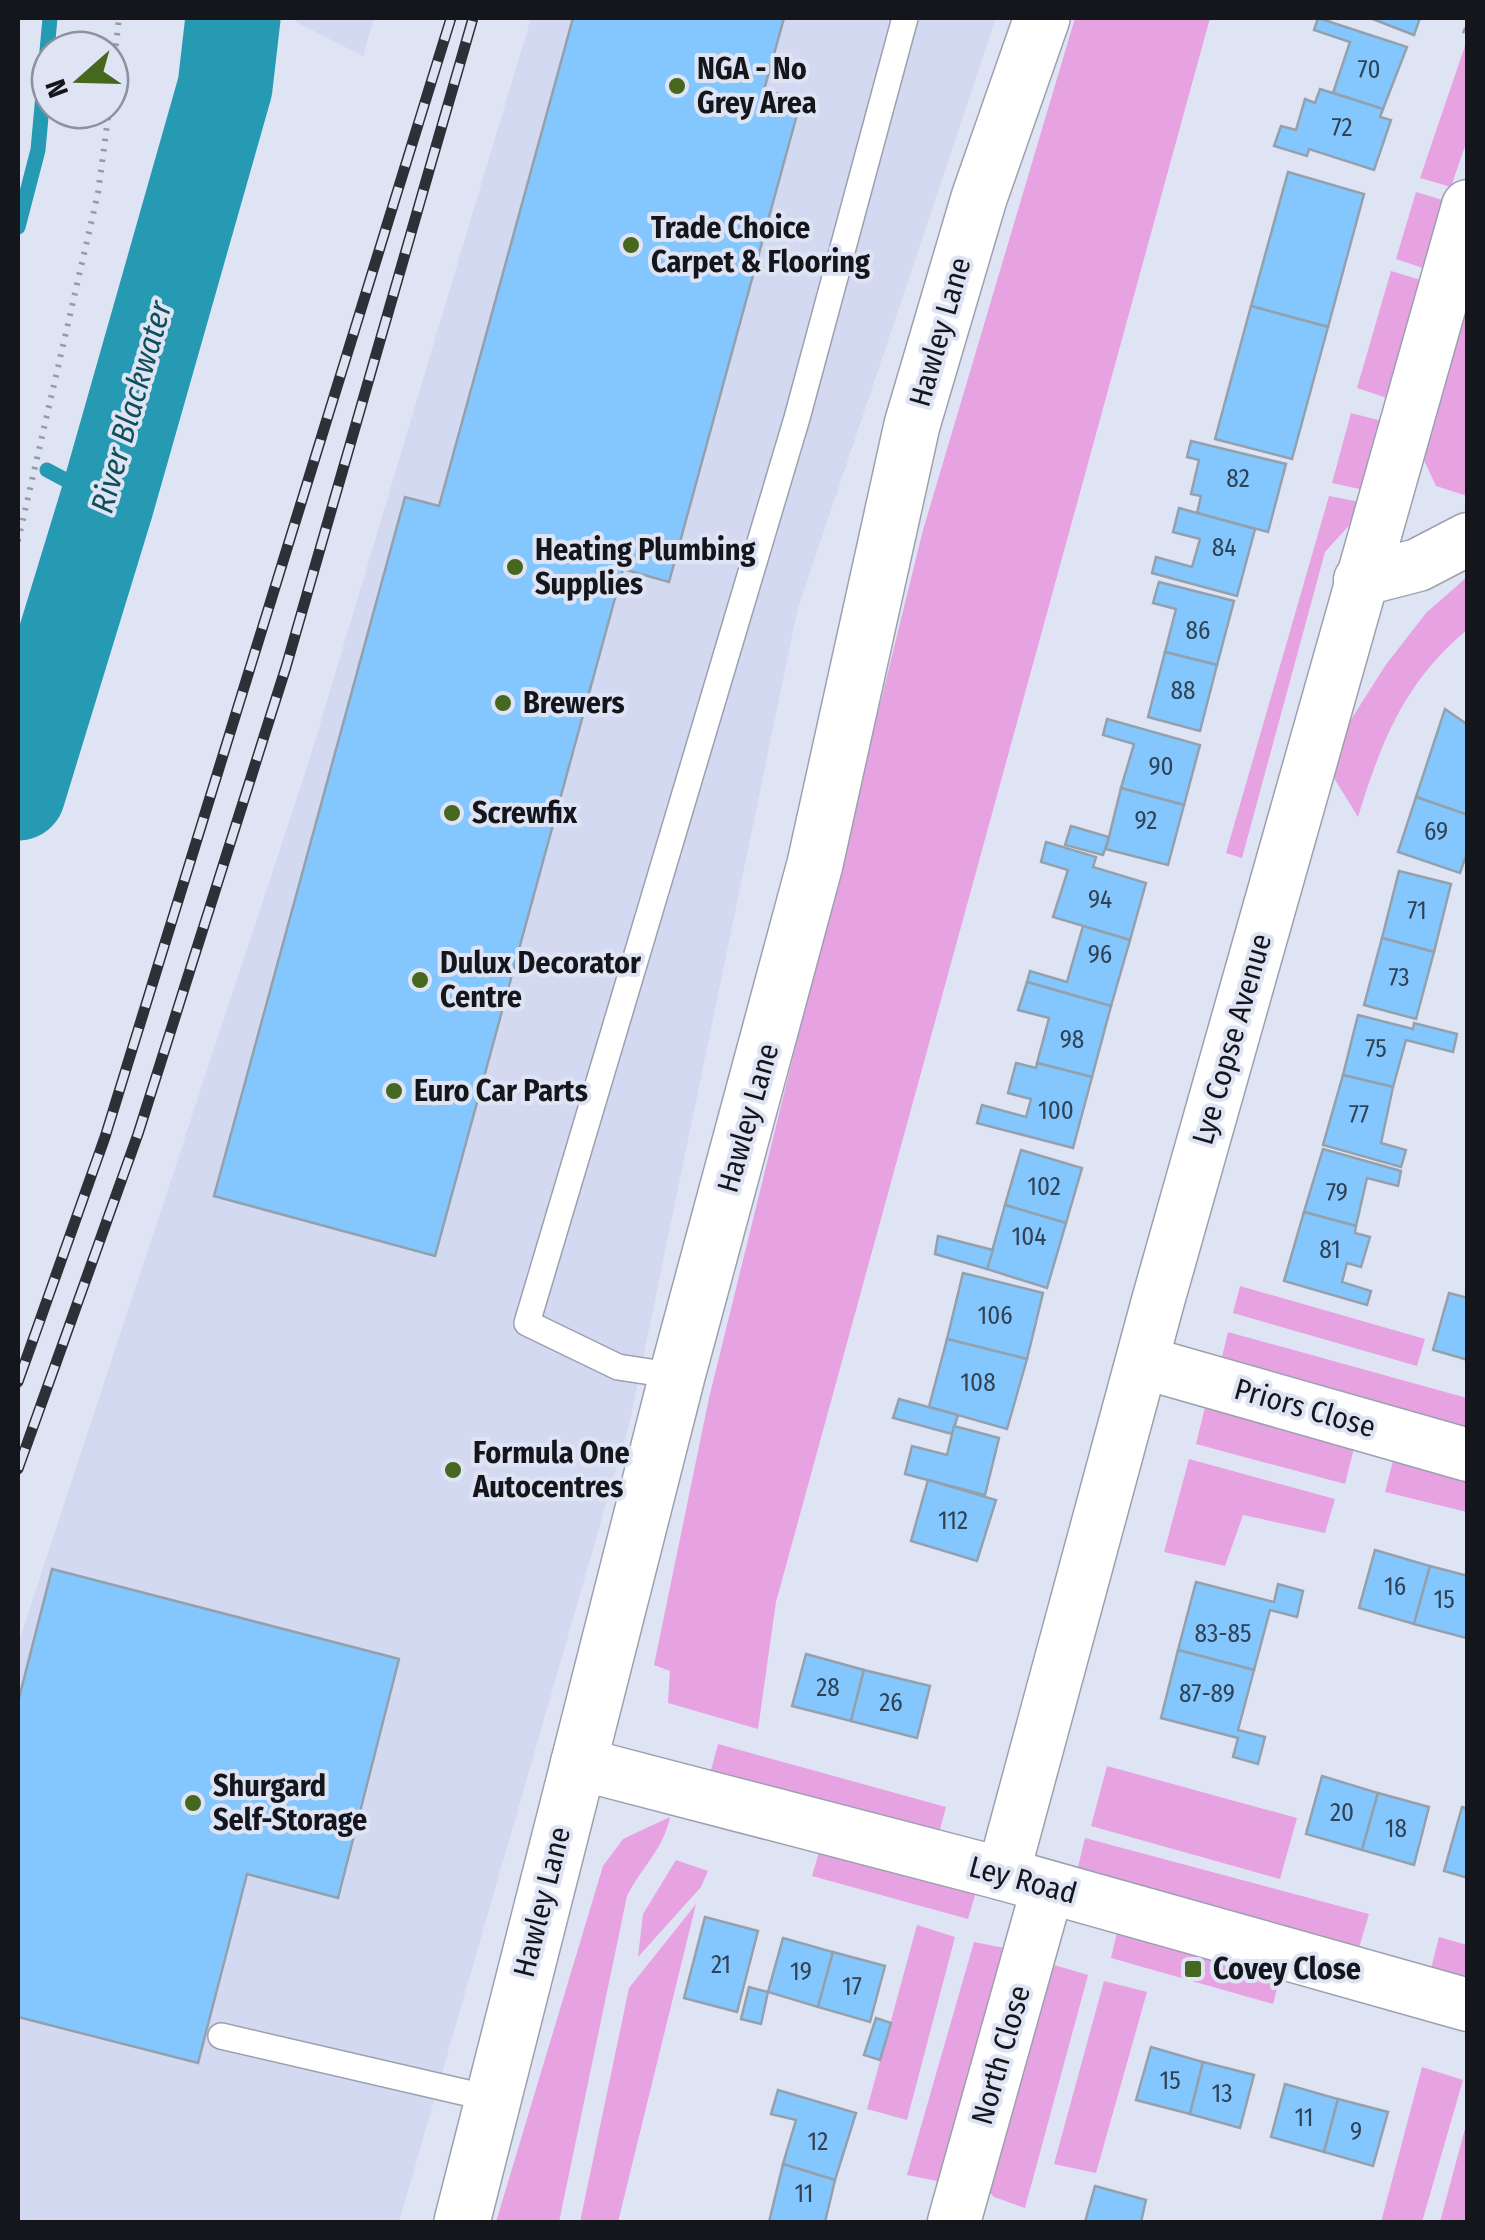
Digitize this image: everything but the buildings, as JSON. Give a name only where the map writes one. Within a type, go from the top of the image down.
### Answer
[{"type":"main road","name":"Hawley Lane","points":[[462,2222],[677,1376],[806,899],[912,425],[979,198],[1042,18]]},
{"type":"street","name":"Lye Copse Avenue","points":[[1026,1880],[1142,1362],[1468,206]]},
{"type":"street","points":[[1360,580],[1418,565],[1468,539]]},
{"type":"street","name":"Priors Close","points":[[1142,1362],[1468,1455]]},
{"type":"street","name":"Ley Road","points":[[577,1763],[1026,1880],[1468,2004]]},
{"type":"street","name":"North Close","points":[[954,2222],[1026,1880]]},
{"type":"lane","points":[[677,1376],[618,1367],[527,1323],[797,418],[905,18]]},
{"type":"lane","points":[[221,2036],[493,2098]]},
{"type":"path","points":[[18,541],[98,193],[106,130]]},
{"type":"shaded area","points":[[296,18],[374,18],[363,56],[296,22]]},
{"type":"shaded area","points":[[531,18],[996,18],[797,612],[630,1421],[399,2222],[18,2222],[18,1644],[309,761]]},
{"type":"shaded area","points":[[1075,18],[1210,18],[776,1602],[758,1729],[668,1703],[670,1671],[654,1665],[709,1398],[923,530]]},
{"type":"shaded area","points":[[1467,40],[1467,140],[1451,187],[1420,178]]},
{"type":"shaded area","points":[[1416,192],[1446,201],[1426,269],[1396,259]]},
{"type":"shaded area","points":[[1391,271],[1421,280],[1390,399],[1357,388]]},
{"type":"shaded area","points":[[1467,288],[1467,496],[1436,486],[1423,458]]},
{"type":"shaded area","points":[[1351,413],[1382,421],[1364,490],[1332,483]]},
{"type":"shaded area","points":[[1329,496],[1360,502],[1354,520],[1325,552],[1242,858],[1226,853]]},
{"type":"shaded area","points":[[1467,577],[1467,630],[1427,670],[1398,714],[1358,817],[1334,778],[1340,737],[1385,666],[1426,613]]},
{"type":"shaded area","points":[[1240,1286],[1425,1339],[1417,1366],[1233,1313]]},
{"type":"shaded area","points":[[1228,1332],[1467,1398],[1467,1437],[1219,1369]]},
{"type":"shaded area","points":[[1206,1403],[1355,1444],[1345,1484],[1196,1444]]},
{"type":"shaded area","points":[[1395,1453],[1467,1471],[1467,1512],[1385,1492]]},
{"type":"shaded area","points":[[1189,1459],[1335,1499],[1325,1533],[1243,1515],[1225,1566],[1164,1552]]},
{"type":"shaded area","points":[[718,1744],[946,1807],[939,1833],[711,1770]]},
{"type":"shaded area","points":[[1107,1766],[1297,1818],[1280,1879],[1091,1826]]},
{"type":"shaded area","points":[[670,1817],[658,1848],[627,1896],[559,2222],[496,2222],[603,1866],[623,1839]]},
{"type":"shaded area","points":[[1085,1838],[1369,1914],[1359,1948],[1077,1871]]},
{"type":"shaded area","points":[[820,1849],[976,1892],[968,1919],[812,1876]]},
{"type":"shaded area","points":[[676,1860],[708,1871],[701,1887],[638,1957],[643,1914]]},
{"type":"shaded area","points":[[696,1904],[618,2222],[580,2222],[629,1988]]},
{"type":"shaded area","points":[[917,1925],[955,1937],[907,2120],[867,2109]]},
{"type":"shaded area","points":[[1118,1928],[1281,1974],[1273,2004],[1111,1958]]},
{"type":"shaded area","points":[[1439,1937],[1467,1945],[1467,1980],[1431,1969]]},
{"type":"shaded area","points":[[974,1942],[1015,1950],[954,2170],[937,2181],[907,2175]]},
{"type":"shaded area","points":[[1044,1962],[1088,1975],[1025,2208],[994,2197],[985,2187]]},
{"type":"shaded area","points":[[1104,1981],[1147,1992],[1096,2173],[1054,2164]]},
{"type":"shaded area","points":[[1422,2067],[1463,2080],[1422,2222],[1381,2222]]},
{"type":"shaded area","points":[[1467,2121],[1467,2222],[1440,2222]]},
{"type":"waterway","points":[[18,227],[38,150],[50,18]]},
{"type":"waterway","name":"River Blackwater","points":[[18,793],[107,502],[225,87],[233,18]]},
{"type":"waterway","points":[[47,470],[107,502]]},
{"type":"railway","points":[[18,1382],[105,1137],[451,18]]},
{"type":"railway","points":[[18,1469],[138,1134],[286,667],[473,18]]},
{"type":"place","name":"NGA - No Grey Area","points":[[677,86]]},
{"type":"place","name":"Trade Choice Carpet & Flooring","points":[[631,245]]},
{"type":"place","name":"Heating Plumbing Supplies","points":[[515,567]]},
{"type":"place","name":"Brewers","points":[[503,703]]},
{"type":"place","name":"Screwfix","points":[[452,813]]},
{"type":"place","name":"Dulux Decorator Centre","points":[[420,980]]},
{"type":"place","name":"Euro Car Parts","points":[[394,1091]]},
{"type":"place","name":"Formula One Autocentres","points":[[453,1470]]},
{"type":"place","name":"Shurgard Self-Storage","points":[[193,1803]]},
{"type":"place","name":"Covey Close","points":[[1193,1969]]}]
